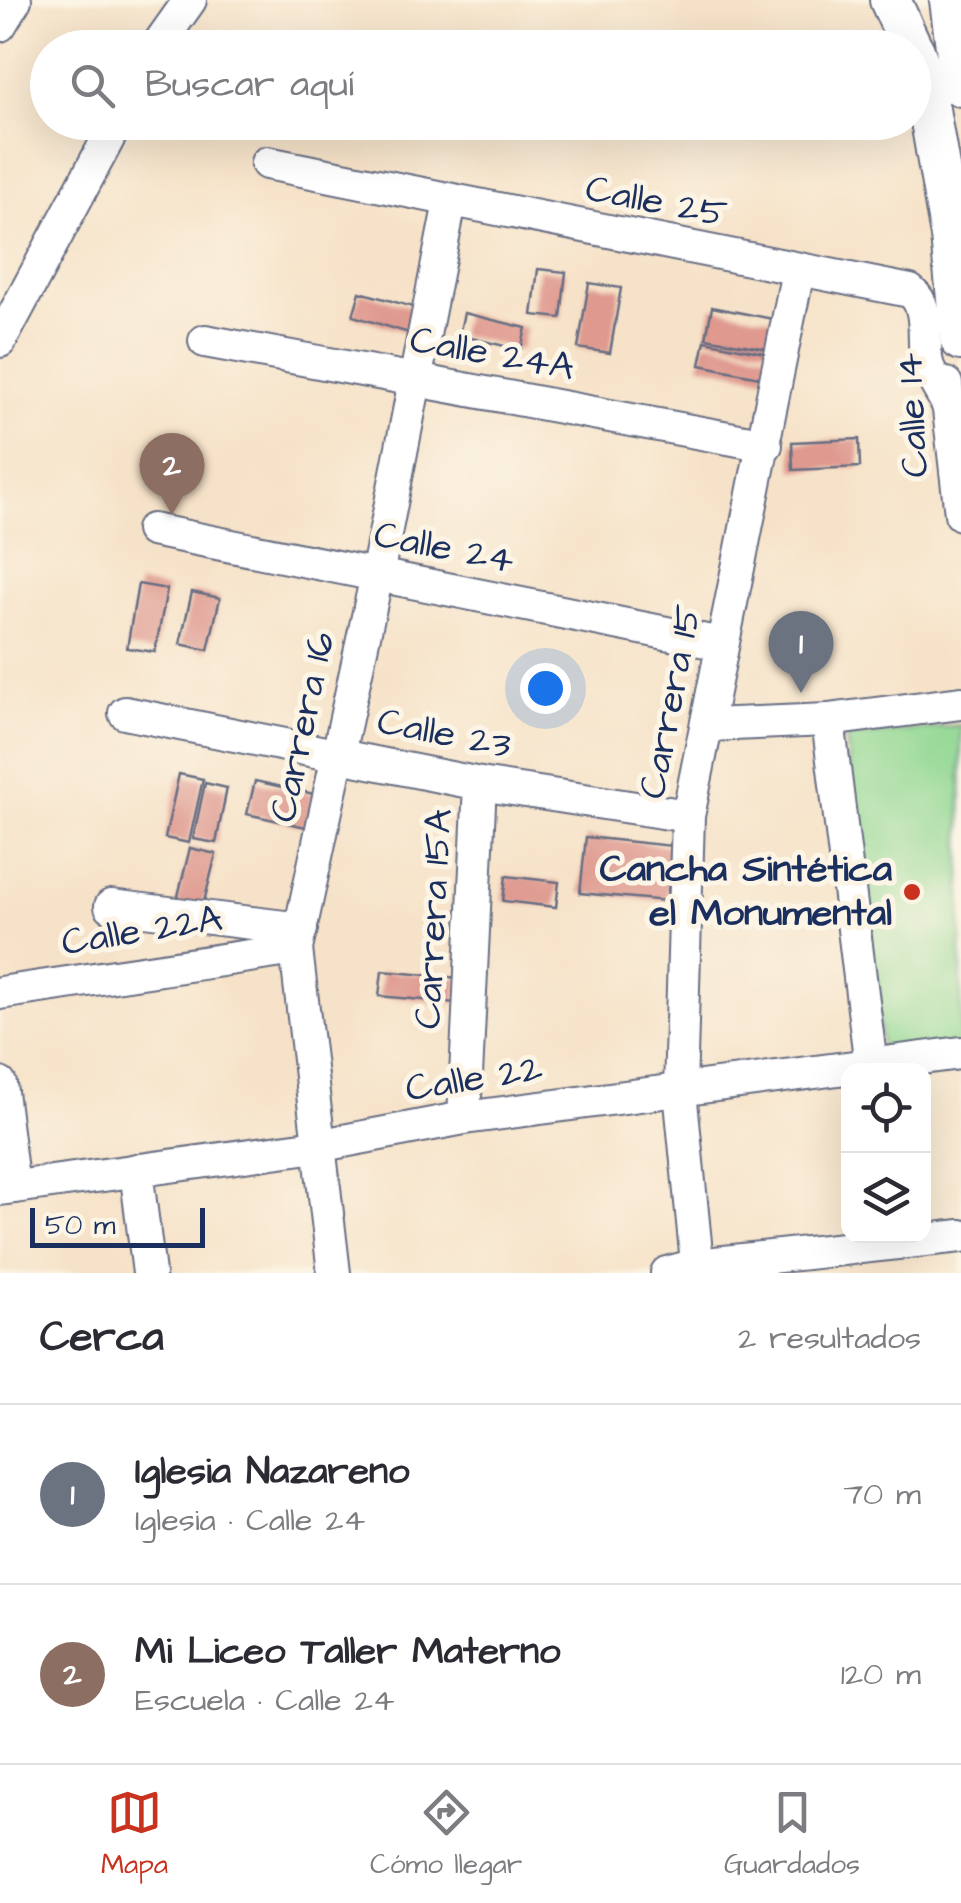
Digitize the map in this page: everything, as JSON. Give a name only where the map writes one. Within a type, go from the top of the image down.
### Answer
[{"type":"main road","points":[[890,0],[904,30]]},
{"type":"main road","points":[[950,0],[961,86]]},
{"type":"main road","points":[[931,121],[951,236],[958,315]]},
{"type":"street","points":[[0,26],[15,0]]},
{"type":"street","points":[[169,30],[190,0]]},
{"type":"street","points":[[0,340],[106,140]]},
{"type":"street","name":"Calle 25","points":[[266,163],[798,271],[910,290],[919,297],[927,365],[947,403]]},
{"type":"street","name":"Carrera 16","points":[[334,1273],[316,1146],[298,939],[377,575],[450,202]]},
{"type":"street","name":"Carrera 15","points":[[688,1270],[680,1090],[688,816],[798,271]]},
{"type":"street","name":"Calle 14","points":[[958,315],[944,340],[947,403],[961,514]]},
{"type":"street","name":"Calle 24A","points":[[205,342],[766,444]]},
{"type":"street","name":"Calle 24","points":[[152,530],[721,644]]},
{"type":"street","points":[[709,725],[828,720],[961,703]]},
{"type":"street","name":"Calle 23","points":[[125,713],[480,784],[688,816]]},
{"type":"street","points":[[828,720],[871,1063]]},
{"type":"street","name":"Carrera 15A","points":[[464,1118],[480,784]]},
{"type":"street","points":[[110,906],[298,939]]},
{"type":"street","name":"Calle 22A","points":[[0,993],[298,939]]},
{"type":"street","name":"Calle 22","points":[[894,1063],[961,1054]]},
{"type":"street","name":"Calle 22","points":[[6,1188],[316,1146],[464,1118],[841,1070]]},
{"type":"street","points":[[0,1084],[6,1188]]},
{"type":"street","points":[[136,1170],[149,1273]]},
{"type":"street","points":[[688,1270],[961,1236]]},
{"type":"green space","name":"Cancha Sintética el Monumental","points":[[961,725],[961,1047],[883,1058],[846,737]]},
{"type":"building","points":[[538,269],[566,272],[561,318],[532,315]]},
{"type":"building","points":[[589,283],[621,288],[610,353],[578,348]]},
{"type":"building","points":[[360,292],[420,309],[412,334],[353,316]]},
{"type":"building","points":[[712,307],[773,319],[767,349],[706,338]]},
{"type":"building","points":[[464,313],[526,328],[521,350],[459,335]]},
{"type":"building","points":[[705,341],[769,354],[764,378],[700,365]]},
{"type":"building","points":[[859,439],[860,467],[793,470],[792,442]]},
{"type":"building","points":[[138,584],[167,589],[155,652],[127,648]]},
{"type":"building","points":[[192,592],[220,598],[208,650],[180,644]]},
{"type":"building","points":[[179,774],[203,779],[189,843],[165,838]]},
{"type":"building","points":[[255,781],[314,794],[306,827],[247,814]]},
{"type":"building","points":[[205,783],[227,788],[216,843],[193,839]]},
{"type":"building","points":[[586,837],[673,846],[667,901],[580,893]]},
{"type":"building","points":[[190,848],[216,854],[202,910],[176,904]]},
{"type":"building","points":[[506,876],[559,882],[556,907],[503,901]]},
{"type":"building","points":[[382,971],[459,978],[456,1003],[379,996]]},
{"type":"place","name":"Mi Liceo Taller Materno","points":[[172,515]]},
{"type":"place","name":"Iglesia Nazareno","points":[[801,693]]},
{"type":"place","name":"Cancha Sintética el Monumental","points":[[912,892]]}]
